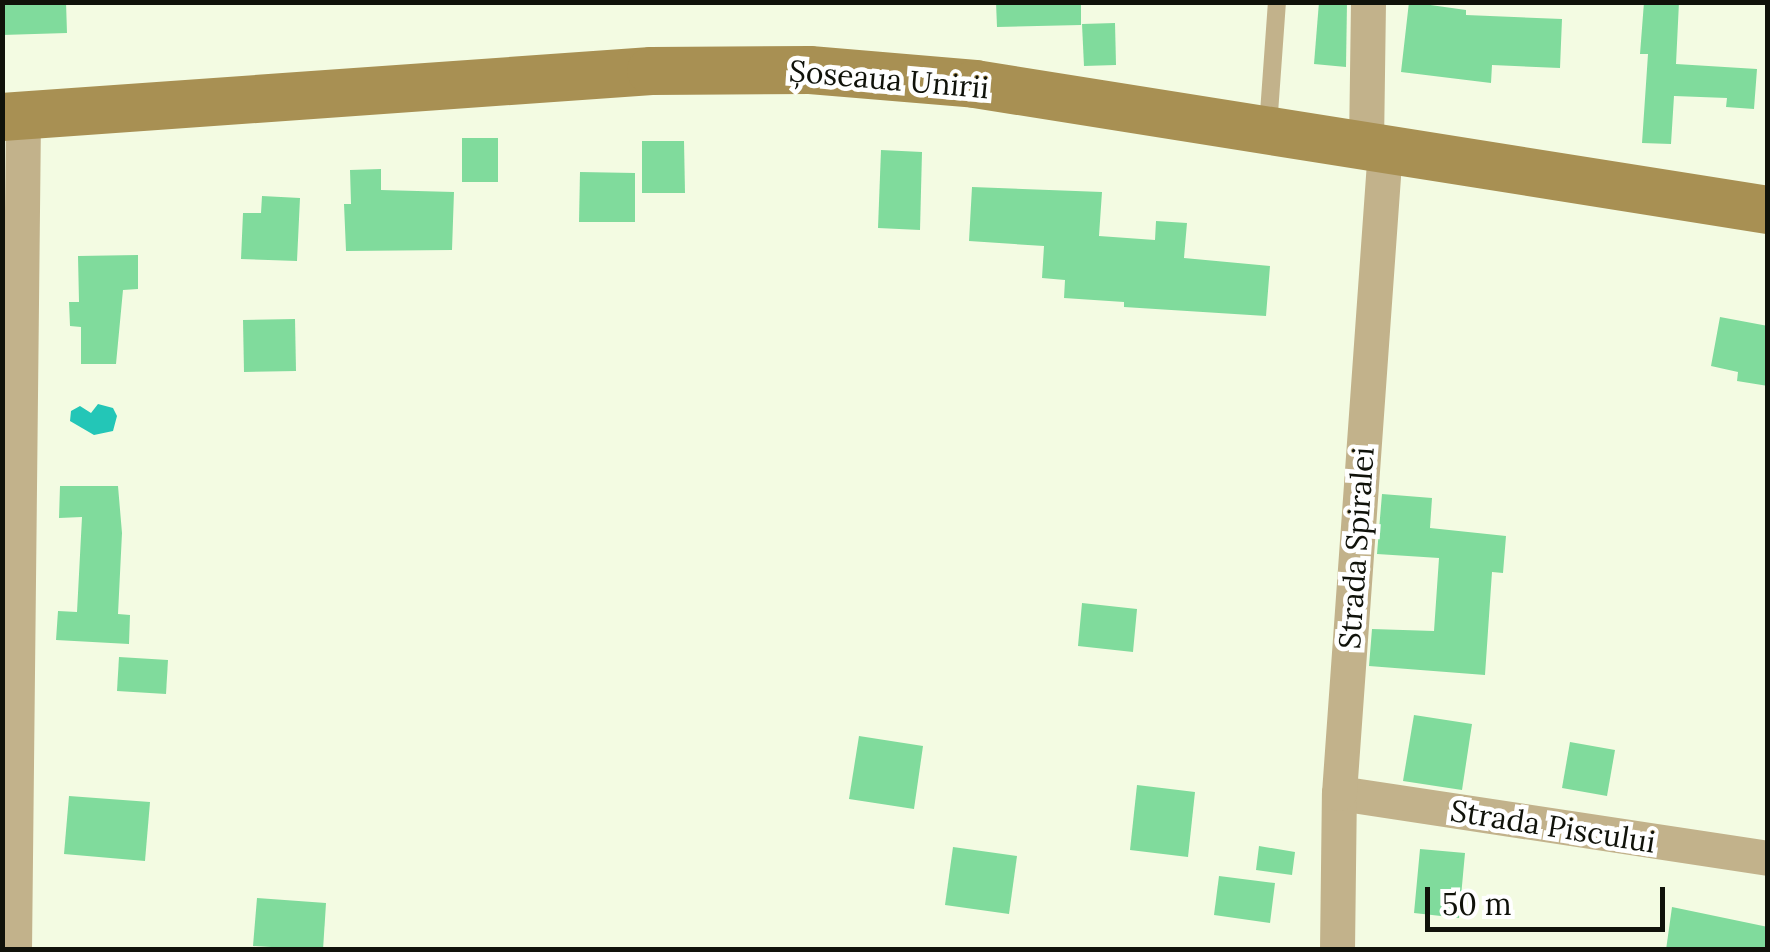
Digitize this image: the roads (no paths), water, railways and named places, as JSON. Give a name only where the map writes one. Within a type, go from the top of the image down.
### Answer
[{"type":"main road","name":"Șoseaua Unirii","points":[[13,117],[651,71],[737,69],[959,82],[1768,210]]},
{"type":"street","name":"Strada Spiralei","points":[[1337,950],[1339,793],[1376,146],[1368,2]]},
{"type":"street","points":[[13,117],[14,950]]},
{"type":"street","name":"Strada Piscului","points":[[1339,793],[1768,858]]},
{"type":"lane","points":[[1268,129],[1277,2]]},
{"type":"water","points":[[98,404],[113,408],[117,416],[113,431],[94,435],[70,421],[71,411],[80,406],[91,413]]}]
